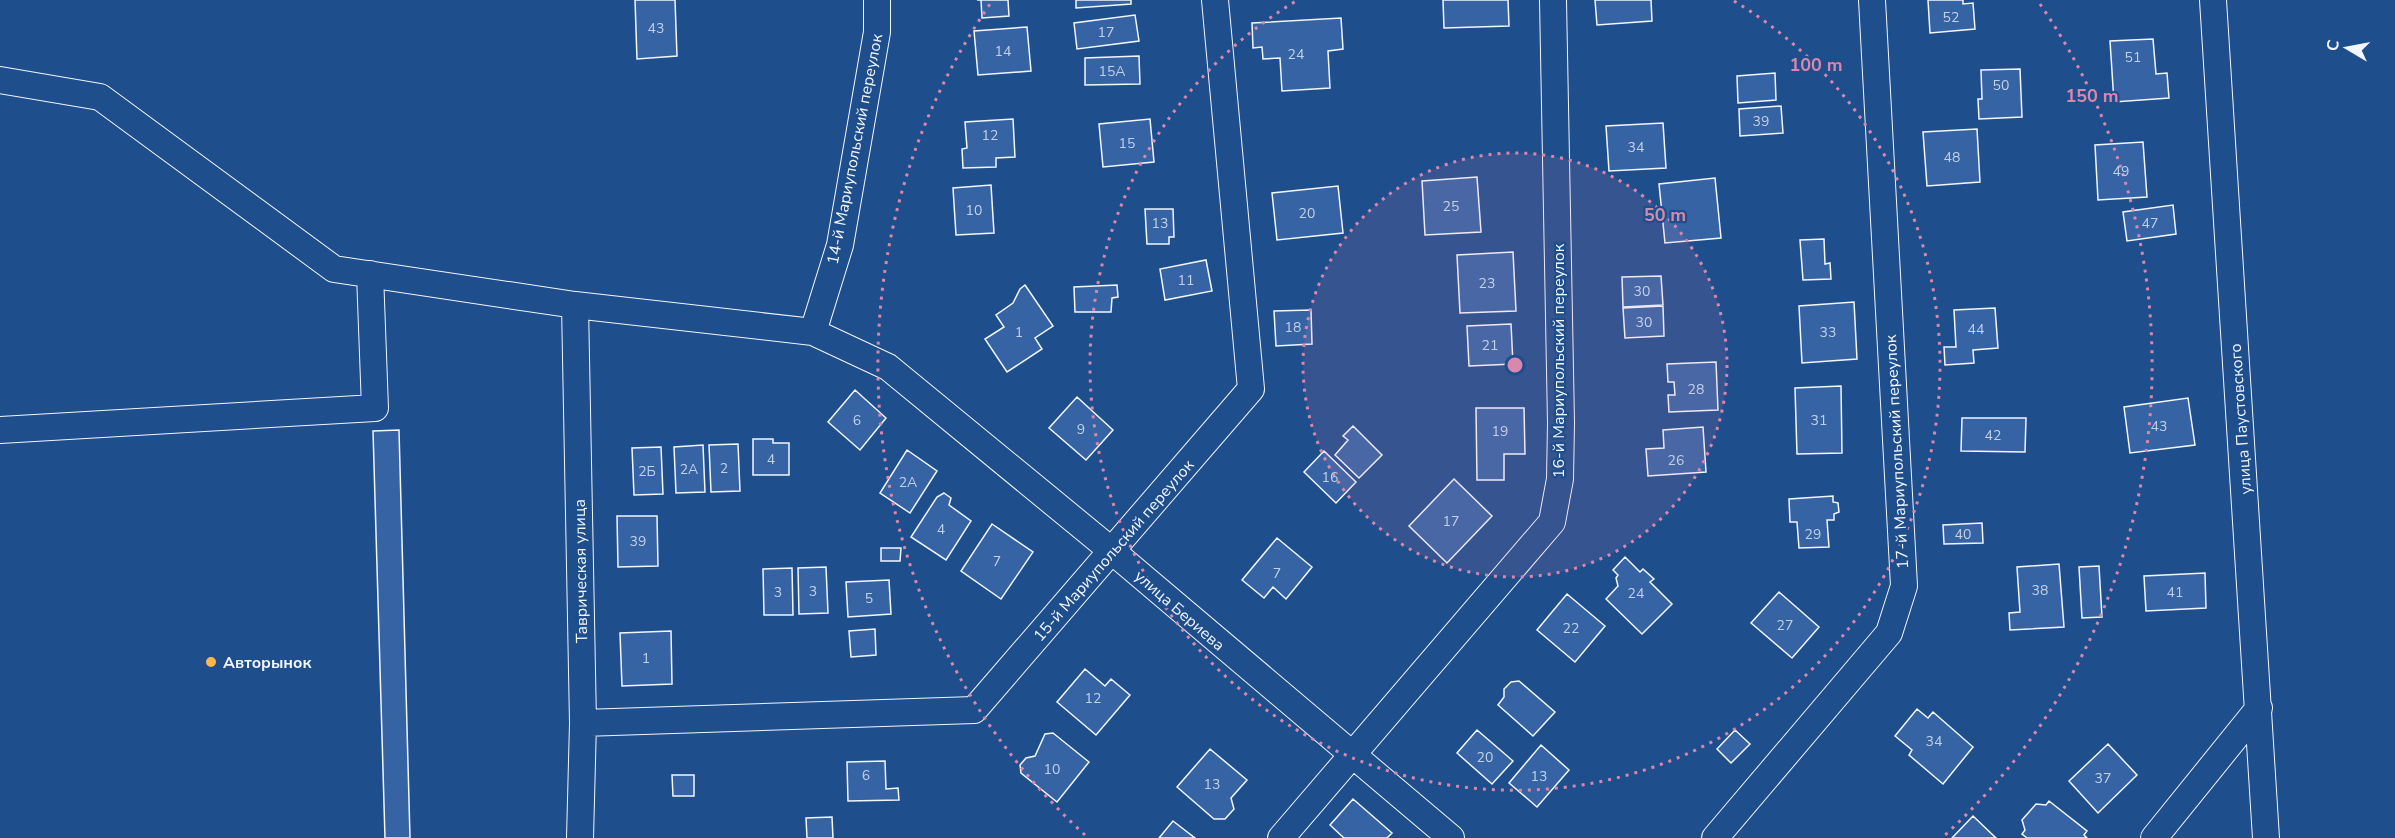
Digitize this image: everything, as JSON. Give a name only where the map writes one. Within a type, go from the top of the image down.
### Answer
[{"type":"street","name":"14-й Мариупольский переулок","points":[[813,332],[840,244],[877,32],[877,0]]},
{"type":"street","name":"15-й Мариупольский переулок","points":[[584,723],[974,710],[1251,389],[1215,0]]},
{"type":"street","name":"16-й Мариупольский переулок","points":[[1281,838],[1552,522],[1560,479],[1561,423],[1553,0]]},
{"type":"street","name":"17-й Мариупольский переулок","points":[[1715,838],[1889,633],[1904,586],[1872,0]]},
{"type":"street","name":"улица Паустовского","points":[[2213,0],[2266,838]]},
{"type":"street","name":"улица Бериева","points":[[0,80],[100,97],[334,269],[575,305],[813,332],[888,367],[1112,551],[1351,756],[1451,838]]},
{"type":"street","points":[[0,429],[375,408],[370,274]]},
{"type":"street","name":"Таврическая улица","points":[[575,305],[584,723],[580,838]]},
{"type":"street","points":[[2154,838],[2259,708]]},
{"type":"building","points":[[635,0],[675,0],[677,56],[637,59]]},
{"type":"building","points":[[981,0],[1008,0],[1009,16],[982,18]]},
{"type":"building","points":[[1076,0],[1131,0],[1131,4],[1076,8]]},
{"type":"building","points":[[1443,0],[1508,0],[1509,26],[1444,28]]},
{"type":"building","points":[[1595,0],[1651,0],[1652,21],[1597,25]]},
{"type":"building","points":[[1928,0],[1963,0],[1963,4],[1973,3],[1975,29],[1930,33]]},
{"type":"building","points":[[1135,15],[1139,41],[1077,49],[1074,23]]},
{"type":"building","points":[[1341,18],[1343,49],[1328,51],[1330,88],[1282,91],[1280,58],[1263,59],[1262,47],[1253,48],[1252,23]]},
{"type":"building","points":[[1027,27],[1031,71],[978,75],[974,31]]},
{"type":"building","points":[[2153,39],[2156,74],[2167,73],[2169,98],[2114,102],[2110,41]]},
{"type":"building","points":[[1139,56],[1140,84],[1085,85],[1085,58]]},
{"type":"building","points":[[2020,69],[2022,117],[1979,119],[1978,99],[1982,99],[1981,70]]},
{"type":"building","points":[[1775,73],[1776,100],[1738,103],[1737,76]]},
{"type":"building","points":[[1781,106],[1783,133],[1740,136],[1739,109]]},
{"type":"building","points":[[1013,119],[1015,157],[996,158],[996,167],[963,168],[962,149],[967,148],[965,122]]},
{"type":"building","points":[[1150,119],[1154,162],[1103,167],[1099,124]]},
{"type":"building","points":[[1663,123],[1666,168],[1609,171],[1606,126]]},
{"type":"building","points":[[1977,129],[1980,182],[1927,186],[1923,132]]},
{"type":"building","points":[[2143,142],[2147,197],[2098,200],[2095,145]]},
{"type":"building","points":[[1477,177],[1481,232],[1425,235],[1422,181]]},
{"type":"building","points":[[1715,178],[1721,238],[1665,243],[1659,184]]},
{"type":"building","points":[[991,185],[994,233],[956,235],[953,188]]},
{"type":"building","points":[[1338,186],[1343,233],[1277,240],[1272,193]]},
{"type":"building","points":[[2173,205],[2176,234],[2127,241],[2123,212]]},
{"type":"building","points":[[1145,209],[1173,209],[1174,237],[1169,237],[1169,244],[1147,244]]},
{"type":"building","points":[[1824,239],[1825,264],[1830,263],[1831,279],[1803,280],[1800,240]]},
{"type":"building","points":[[1513,252],[1516,311],[1460,313],[1457,255]]},
{"type":"building","points":[[1206,260],[1212,291],[1165,300],[1160,269]]},
{"type":"building","points":[[1661,276],[1663,305],[1623,307],[1622,277]]},
{"type":"building","points":[[1025,285],[1053,326],[1035,338],[1042,349],[1007,372],[985,339],[1004,327],[996,315],[1013,303],[1020,289]]},
{"type":"building","points":[[1117,285],[1118,297],[1112,298],[1111,312],[1075,312],[1074,287]]},
{"type":"building","points":[[1854,302],[1857,359],[1802,363],[1799,306]]},
{"type":"building","points":[[1663,306],[1664,336],[1625,338],[1623,308]]},
{"type":"building","points":[[1995,308],[1998,348],[1973,350],[1974,363],[1945,365],[1944,347],[1956,347],[1954,310]]},
{"type":"building","points":[[1311,310],[1312,344],[1276,346],[1274,311]]},
{"type":"building","points":[[1511,324],[1513,364],[1469,366],[1467,326]]},
{"type":"building","points":[[1716,362],[1718,410],[1669,412],[1668,395],[1675,395],[1674,382],[1668,382],[1667,364]]},
{"type":"building","points":[[1841,386],[1842,453],[1797,454],[1795,388]]},
{"type":"building","points":[[855,390],[886,418],[860,450],[828,422]]},
{"type":"building","points":[[1077,397],[1113,430],[1086,460],[1049,428]]},
{"type":"building","points":[[2188,398],[2195,445],[2130,453],[2124,407]]},
{"type":"building","points":[[1476,408],[1524,408],[1525,454],[1504,454],[1504,480],[1477,480]]},
{"type":"building","points":[[1962,418],[2026,418],[2025,452],[1961,451]]},
{"type":"building","points":[[1353,426],[1382,455],[1359,478],[1335,455],[1348,440],[1343,436]]},
{"type":"building","points":[[1703,427],[1706,472],[1648,476],[1646,449],[1664,448],[1663,430]]},
{"type":"building","points":[[399,430],[410,838],[385,838],[373,431]]},
{"type":"building","points":[[753,439],[773,439],[773,443],[789,443],[789,475],[753,475]]},
{"type":"building","points":[[738,444],[740,491],[711,492],[709,445]]},
{"type":"building","points":[[703,445],[705,492],[676,493],[674,447]]},
{"type":"building","points":[[661,447],[663,494],[634,495],[632,448]]},
{"type":"building","points":[[907,450],[937,471],[910,513],[880,493]]},
{"type":"building","points":[[1324,451],[1356,482],[1336,503],[1304,472]]},
{"type":"building","points":[[1454,479],[1492,516],[1447,563],[1409,526]]},
{"type":"building","points":[[944,493],[951,498],[949,505],[971,521],[946,560],[911,537],[937,497]]},
{"type":"building","points":[[1833,496],[1833,502],[1838,503],[1839,512],[1834,514],[1834,520],[1827,520],[1829,547],[1799,548],[1797,522],[1790,522],[1789,499]]},
{"type":"building","points":[[617,516],[657,516],[658,566],[618,567]]},
{"type":"building","points":[[1982,523],[1983,543],[1944,544],[1943,525]]},
{"type":"building","points":[[992,524],[1033,552],[1001,599],[961,571]]},
{"type":"building","points":[[1277,538],[1312,567],[1286,599],[1273,587],[1264,598],[1242,580]]},
{"type":"building","points":[[881,548],[901,548],[900,561],[881,561]]},
{"type":"building","points":[[1625,557],[1640,572],[1643,569],[1654,579],[1650,582],[1672,604],[1642,634],[1606,599],[1618,586],[1616,578],[1618,575],[1613,570]]},
{"type":"building","points":[[2059,564],[2064,627],[2010,630],[2009,613],[2020,612],[2017,567]]},
{"type":"building","points":[[2099,566],[2102,617],[2082,618],[2079,567]]},
{"type":"building","points":[[826,567],[828,613],[799,614],[798,568]]},
{"type":"building","points":[[792,568],[793,615],[764,615],[763,569]]},
{"type":"building","points":[[2205,573],[2206,608],[2146,611],[2144,576]]},
{"type":"building","points":[[889,580],[891,614],[848,617],[846,582]]},
{"type":"building","points":[[1779,592],[1819,627],[1792,658],[1751,623]]},
{"type":"building","points":[[1567,594],[1605,626],[1575,662],[1537,630]]},
{"type":"building","points":[[875,629],[876,655],[851,657],[849,631]]},
{"type":"building","points":[[671,631],[672,684],[622,686],[620,633]]},
{"type":"building","points":[[1085,669],[1105,686],[1111,679],[1130,695],[1096,735],[1057,702]]},
{"type":"building","points":[[1519,681],[1555,712],[1533,736],[1498,705],[1504,697],[1504,689],[1511,682]]},
{"type":"building","points":[[1917,709],[1928,718],[1933,712],[1973,747],[1943,784],[1909,755],[1912,750],[1895,736]]},
{"type":"building","points":[[1477,730],[1513,761],[1492,784],[1457,753]]},
{"type":"building","points":[[1735,730],[1750,744],[1731,763],[1717,749]]},
{"type":"building","points":[[1053,733],[1089,762],[1057,802],[1021,773],[1020,765],[1026,758],[1035,756],[1045,734]]},
{"type":"building","points":[[2108,744],[2137,775],[2098,813],[2069,781]]},
{"type":"building","points":[[1541,745],[1569,770],[1537,807],[1509,783]]},
{"type":"building","points":[[1210,749],[1247,780],[1231,798],[1234,809],[1225,819],[1214,819],[1177,787]]},
{"type":"building","points":[[885,761],[886,789],[898,788],[899,800],[848,801],[847,762]]},
{"type":"building","points":[[672,775],[694,775],[694,796],[673,796]]},
{"type":"building","points":[[1353,799],[1392,833],[1387,838],[1344,838],[1330,825]]},
{"type":"building","points":[[2049,801],[2087,831],[2084,835],[2087,838],[2027,838],[2022,834],[2025,830],[2022,820],[2036,804],[2046,805]]},
{"type":"building","points":[[1973,816],[1996,838],[1952,838]]},
{"type":"building","points":[[832,817],[833,838],[807,838],[806,818]]},
{"type":"building","points":[[1173,821],[1195,838],[1159,838]]},
{"type":"place","name":"Авторынок","points":[[211,662]]}]
